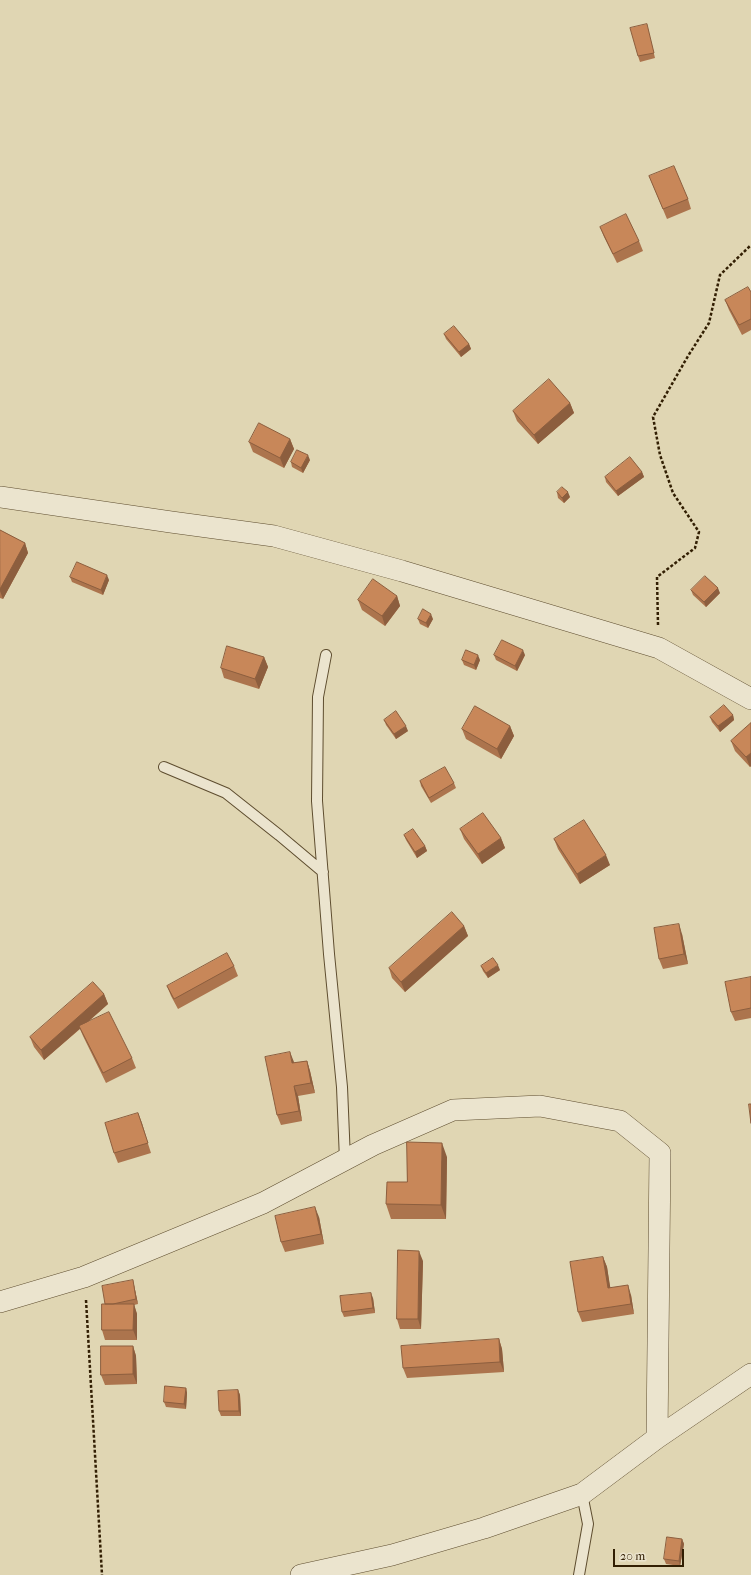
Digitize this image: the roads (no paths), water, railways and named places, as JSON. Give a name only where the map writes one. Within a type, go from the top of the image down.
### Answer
[{"type":"street","points":[[0,497],[274,536],[402,571],[659,648],[751,699]]},
{"type":"street","points":[[0,1302],[84,1277],[264,1203],[373,1145],[453,1110],[540,1106],[620,1121],[660,1153],[657,1438]]},
{"type":"street","points":[[301,1575],[392,1555],[484,1528],[582,1494],[657,1438],[751,1374]]},
{"type":"lane","points":[[326,655],[318,697],[317,801],[322,872],[342,1087],[345,1160]]},
{"type":"lane","points":[[164,767],[226,793],[279,835],[322,872]]},
{"type":"lane","points":[[579,1575],[588,1524],[582,1494]]}]
